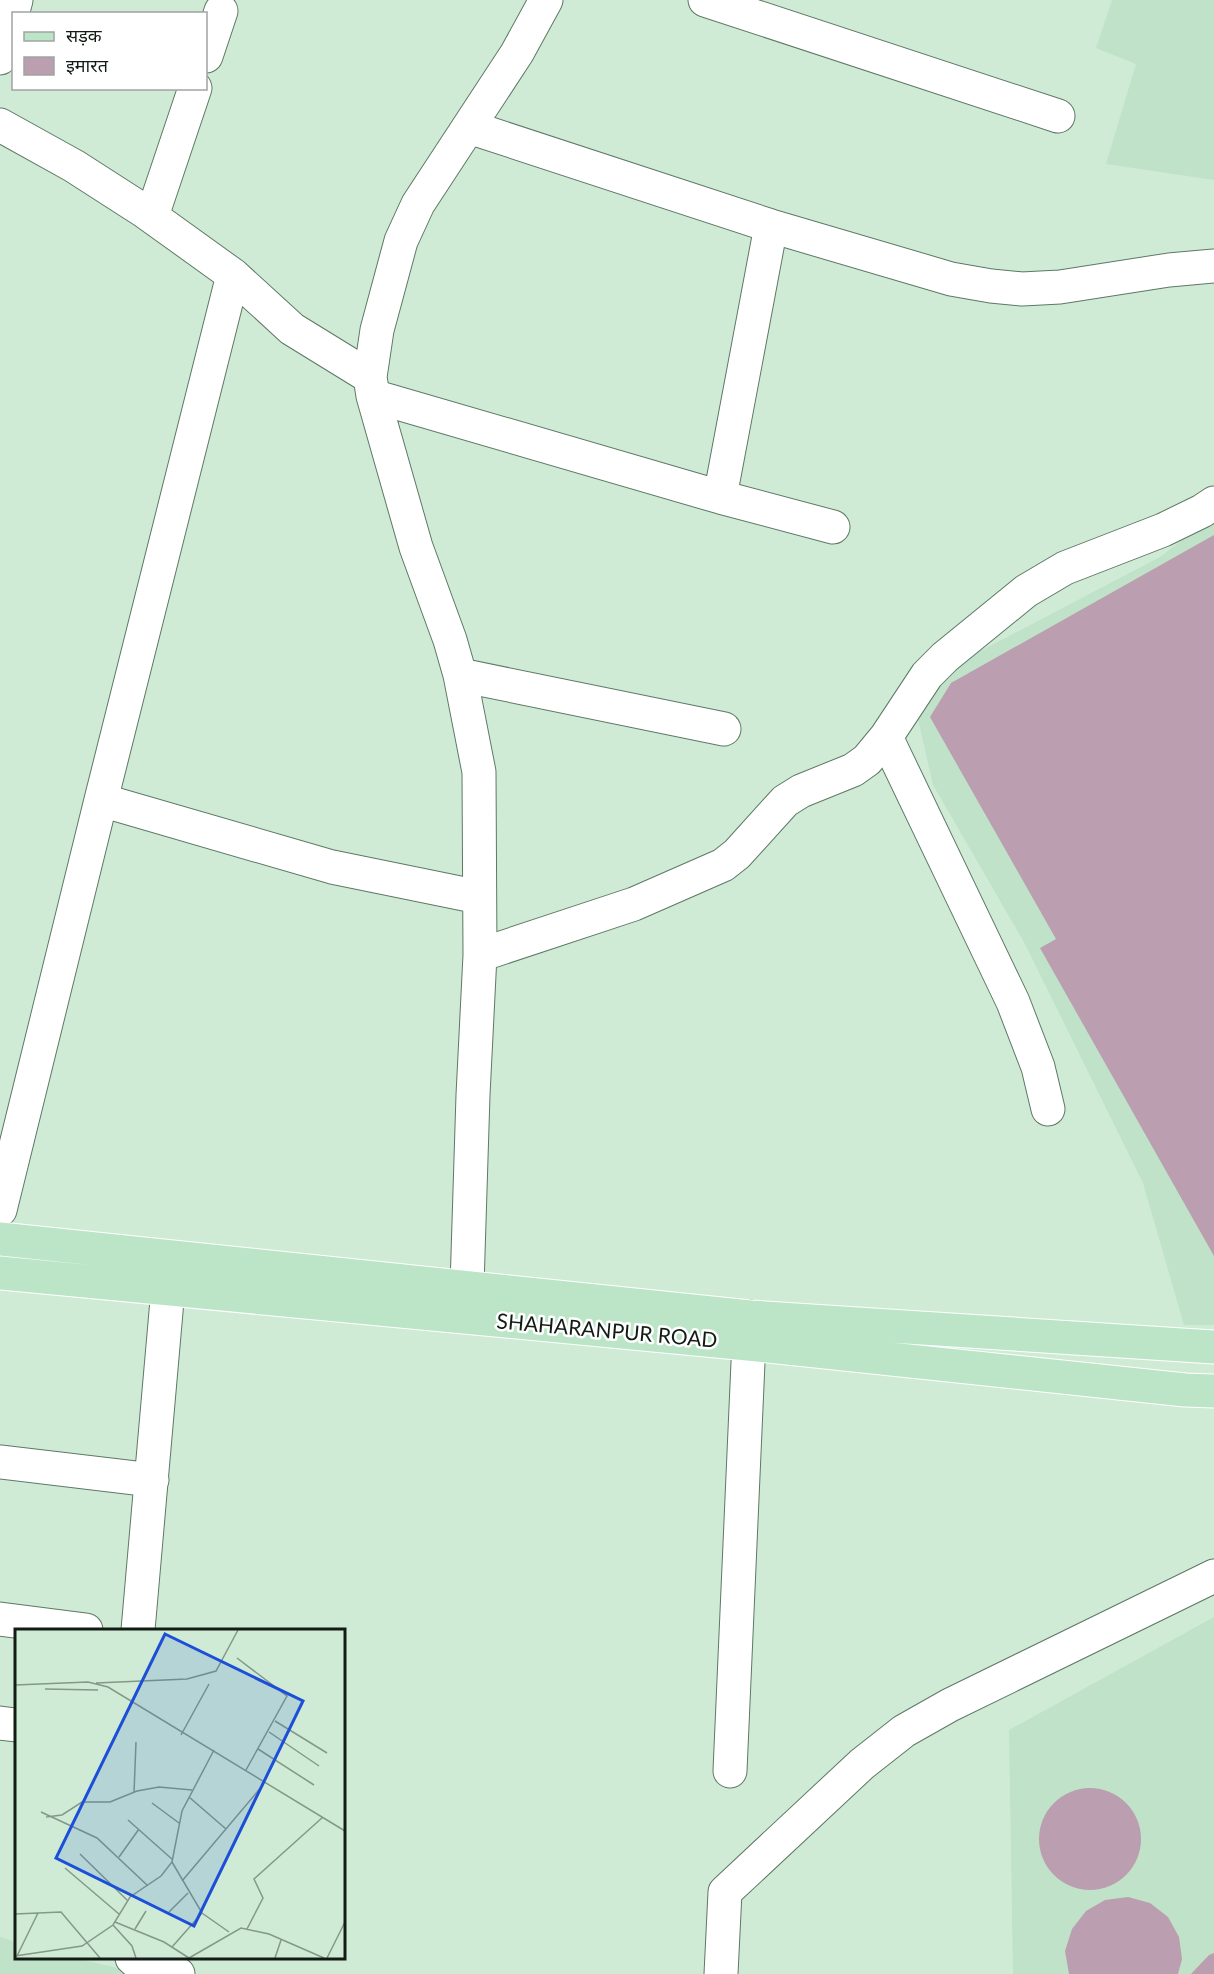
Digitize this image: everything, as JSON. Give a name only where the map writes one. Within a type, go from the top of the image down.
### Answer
[{"type":"main road","name":"SHAHARANPUR ROAD","points":[[0,1239],[465,1302],[749,1331],[1185,1390],[1214,1391]]},
{"type":"main road","name":"SHAHARANPUR ROAD","points":[[0,1273],[168,1289],[465,1302]]},
{"type":"main road","name":"SHAHARANPUR ROAD","points":[[749,1331],[1214,1347]]},
{"type":"street","points":[[0,58],[15,0]]},
{"type":"street","points":[[465,1302],[480,955],[479,772],[460,675],[450,640],[416,547],[371,387],[376,330],[401,241],[418,204],[517,53],[546,0]]},
{"type":"street","points":[[705,0],[1058,116]]},
{"type":"street","points":[[207,53],[220,11]]},
{"type":"street","points":[[152,216],[194,90]]},
{"type":"street","points":[[0,126],[74,166],[152,216],[233,275],[292,329],[371,387],[720,498],[833,527]]},
{"type":"street","points":[[469,127],[771,226],[940,276],[991,286],[1022,289],[1060,287],[1170,270],[1214,266]]},
{"type":"street","points":[[720,498],[771,226]]},
{"type":"street","points":[[0,1210],[233,275]]},
{"type":"street","points":[[480,955],[634,904],[723,865],[737,854],[785,801],[801,791],[853,770],[872,756],[927,675],[945,657],[1026,591],[1065,568],[1163,530],[1202,511],[1214,502]]},
{"type":"street","points":[[460,675],[724,729]]},
{"type":"street","points":[[886,737],[1014,1002],[1038,1067],[1048,1109]]},
{"type":"street","points":[[101,800],[332,867],[478,897]]},
{"type":"street","points":[[138,1629],[168,1289]]},
{"type":"street","points":[[730,1771],[749,1331]]},
{"type":"street","points":[[0,1462],[152,1480]]},
{"type":"street","points":[[721,1974],[725,1892],[862,1764],[904,1731],[950,1705],[1214,1576]]},
{"type":"street","points":[[0,1619],[78,1629]]},
{"type":"street","points":[[0,1723],[15,1725]]},
{"type":"street","points":[[133,1959],[141,1966],[178,1974]]},
{"type":"shaded area","points":[[1112,0],[1214,0],[1214,180],[1106,164],[1136,64],[1096,48]]},
{"type":"shaded area","points":[[1214,515],[1214,1325],[1184,1325],[1143,1183],[1024,942],[933,785],[918,719],[948,668],[1160,557]]},
{"type":"shaded area","points":[[1214,1617],[1214,1974],[1013,1974],[1009,1730]]},
{"type":"shaded area","points":[[0,1937],[15,1942],[15,1959],[79,1959],[143,1974],[0,1974]]},
{"type":"building","points":[[1214,535],[1214,1256],[1040,948],[1056,939],[930,717],[951,683]]},
{"type":"building","points":[[1090,1788],[1109,1792],[1126,1803],[1137,1820],[1141,1839],[1137,1858],[1126,1875],[1109,1886],[1090,1890],[1071,1886],[1054,1875],[1043,1858],[1039,1839],[1043,1820],[1054,1803],[1071,1792]]},
{"type":"building","points":[[1128,1897],[1150,1903],[1168,1917],[1179,1937],[1182,1959],[1178,1974],[1069,1974],[1065,1951],[1072,1929],[1086,1911],[1105,1900]]},
{"type":"building","points":[[1214,1953],[1214,1974],[1191,1974],[1209,1955]]}]
